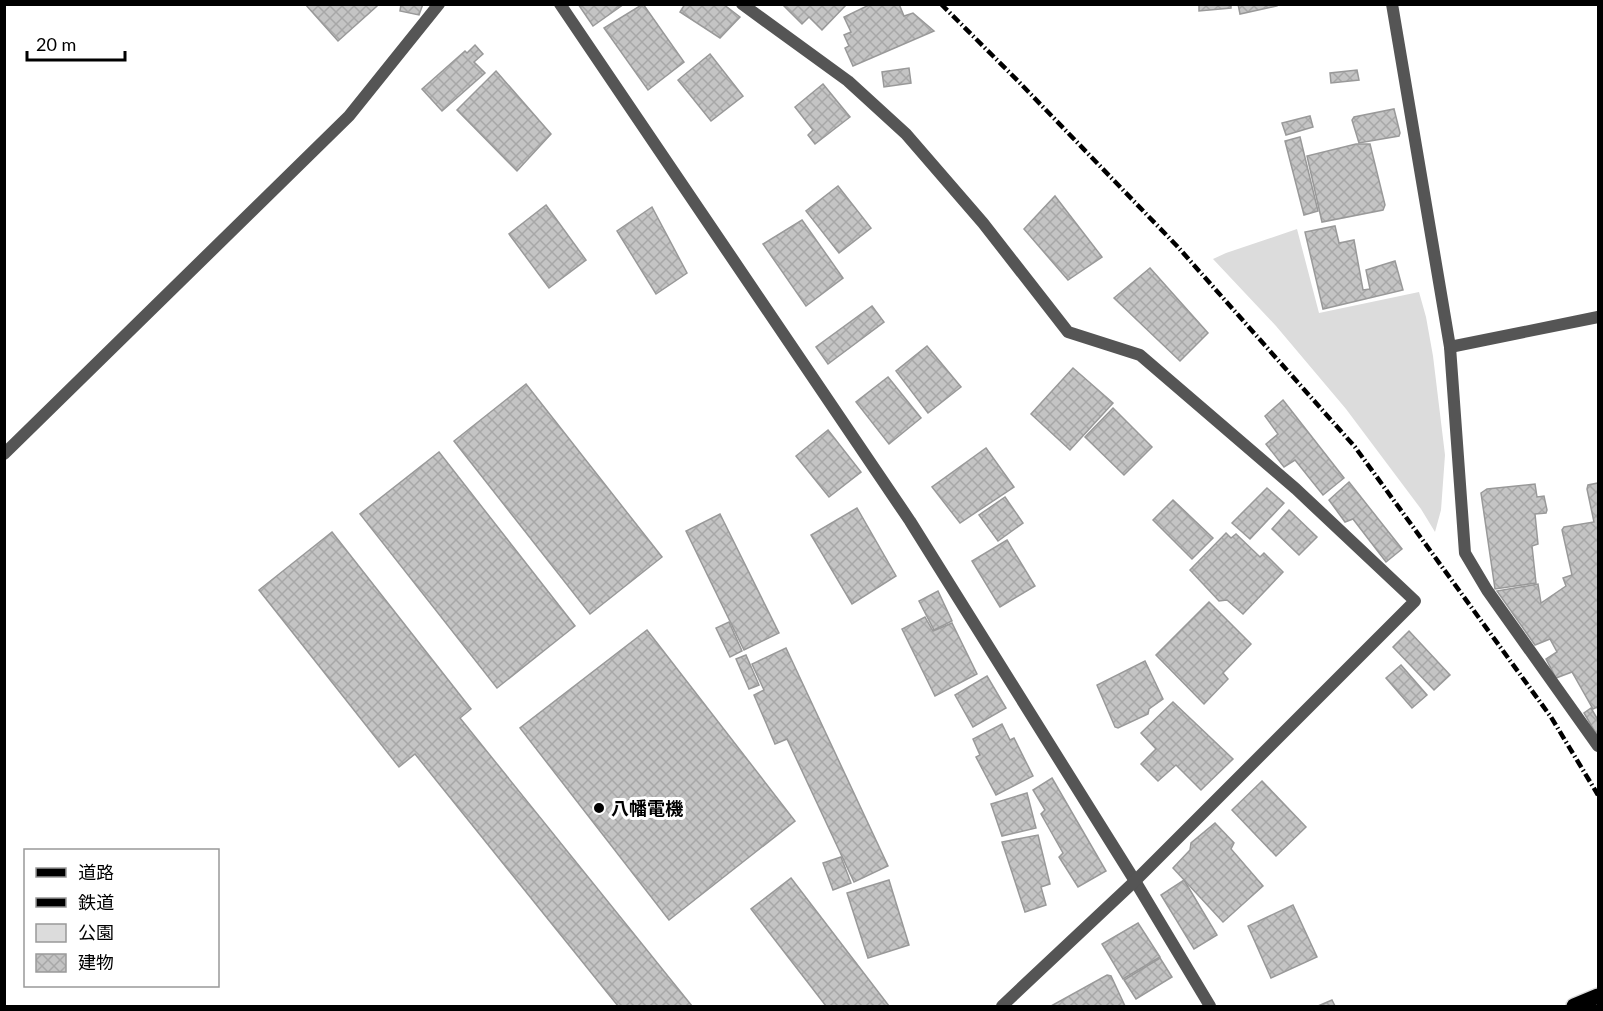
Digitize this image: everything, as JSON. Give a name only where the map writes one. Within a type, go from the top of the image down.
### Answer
[{"type":"main road","points":[[1574,1006],[1599,996]]},
{"type":"street","points":[[4,454],[349,116],[439,4]]},
{"type":"street","points":[[560,4],[910,521],[1210,1006]]},
{"type":"street","points":[[742,4],[848,81],[906,134],[983,223],[1068,332],[1140,356],[1296,489],[1415,601],[1135,882],[1002,1006]]},
{"type":"street","points":[[1392,4],[1450,347],[1465,553],[1487,590],[1599,746]]},
{"type":"street","points":[[1450,347],[1599,317]]},
{"type":"green space","points":[[1297,229],[1319,313],[1419,292],[1433,356],[1445,455],[1441,510],[1435,532],[1421,509],[1346,409],[1276,326],[1213,259]]},
{"type":"building","points":[[305,4],[376,4],[377,6],[338,41]]},
{"type":"building","points":[[401,4],[423,4],[419,15],[400,11]]},
{"type":"building","points":[[578,4],[624,4],[593,26]]},
{"type":"building","points":[[643,4],[684,62],[648,90],[604,28]]},
{"type":"building","points":[[685,4],[723,4],[740,17],[720,38],[680,12]]},
{"type":"building","points":[[782,4],[847,4],[822,30],[809,17],[802,24]]},
{"type":"building","points":[[871,4],[899,4],[904,16],[913,13],[934,31],[853,66],[845,48],[849,46],[844,35],[851,32],[844,17]]},
{"type":"building","points":[[1199,4],[1231,4],[1231,8],[1199,11]]},
{"type":"building","points":[[1238,4],[1277,4],[1277,6],[1240,14]]},
{"type":"building","points":[[475,45],[483,54],[474,62],[485,73],[442,111],[422,89]]},
{"type":"building","points":[[710,54],[743,96],[711,121],[678,80]]},
{"type":"building","points":[[909,68],[911,83],[884,87],[882,72]]},
{"type":"building","points":[[1357,70],[1359,80],[1331,83],[1330,73]]},
{"type":"building","points":[[496,71],[551,134],[517,171],[457,110]]},
{"type":"building","points":[[823,84],[850,117],[815,144],[808,135],[813,130],[795,107]]},
{"type":"building","points":[[1394,109],[1399,136],[1359,143],[1352,120],[1354,117]]},
{"type":"building","points":[[1310,116],[1313,127],[1286,135],[1282,123]]},
{"type":"building","points":[[1300,137],[1318,211],[1304,215],[1285,141]]},
{"type":"building","points":[[1356,144],[1370,144],[1385,205],[1383,210],[1322,222],[1307,156]]},
{"type":"building","points":[[838,186],[871,228],[839,253],[806,211]]},
{"type":"building","points":[[1055,196],[1102,257],[1068,280],[1024,229]]},
{"type":"building","points":[[546,205],[586,260],[549,288],[509,234]]},
{"type":"building","points":[[652,207],[687,273],[656,294],[617,231]]},
{"type":"building","points":[[802,220],[843,278],[806,306],[763,244]]},
{"type":"building","points":[[1335,226],[1339,243],[1354,240],[1363,290],[1370,289],[1366,270],[1395,261],[1403,290],[1323,309],[1305,232]]},
{"type":"building","points":[[1150,268],[1208,333],[1180,361],[1114,298]]},
{"type":"building","points":[[872,306],[884,322],[828,364],[816,347]]},
{"type":"building","points":[[927,346],[961,387],[928,413],[896,371]]},
{"type":"building","points":[[1073,368],[1113,403],[1070,450],[1031,414]]},
{"type":"building","points":[[888,377],[921,418],[889,444],[856,402]]},
{"type":"building","points":[[526,384],[662,557],[590,614],[454,441]]},
{"type":"building","points":[[1283,400],[1344,478],[1323,495],[1295,460],[1284,467],[1266,444],[1278,434],[1265,416]]},
{"type":"building","points":[[1113,408],[1152,447],[1124,475],[1085,437]]},
{"type":"building","points":[[828,430],[861,472],[829,497],[796,456]]},
{"type":"building","points":[[986,448],[1014,487],[960,523],[932,487]]},
{"type":"building","points":[[439,452],[575,626],[497,688],[360,514]]},
{"type":"building","points":[[1349,482],[1402,549],[1386,562],[1353,519],[1345,522],[1329,500]]},
{"type":"building","points":[[1598,483],[1598,710],[1597,707],[1593,709],[1572,672],[1556,678],[1546,659],[1557,652],[1550,639],[1535,645],[1497,591],[1538,584],[1541,603],[1566,586],[1563,578],[1572,575],[1562,530],[1564,527],[1594,522],[1587,489],[1588,485]]},
{"type":"building","points":[[1535,484],[1537,497],[1544,496],[1547,510],[1546,513],[1535,514],[1538,544],[1532,546],[1536,583],[1495,589],[1481,493],[1487,489]]},
{"type":"building","points":[[1267,488],[1284,503],[1250,539],[1232,523]]},
{"type":"building","points":[[1005,497],[1023,523],[998,541],[979,515]]},
{"type":"building","points":[[1173,500],[1213,538],[1192,559],[1153,520]]},
{"type":"building","points":[[857,508],[896,576],[852,604],[811,535]]},
{"type":"building","points":[[1289,510],[1317,537],[1299,555],[1272,529]]},
{"type":"building","points":[[720,514],[779,633],[744,650],[686,531]]},
{"type":"building","points":[[332,532],[471,709],[460,718],[692,1006],[618,1006],[415,754],[399,767],[259,590]]},
{"type":"building","points":[[1226,533],[1231,538],[1236,534],[1260,557],[1264,553],[1283,572],[1243,614],[1227,600],[1219,601],[1190,570]]},
{"type":"building","points":[[1007,540],[1035,586],[1000,607],[972,561]]},
{"type":"building","points":[[938,591],[952,621],[934,630],[919,601]]},
{"type":"building","points":[[1209,602],[1251,644],[1223,673],[1228,679],[1204,704],[1156,655]]},
{"type":"building","points":[[925,617],[933,631],[952,623],[977,674],[935,696],[902,629]]},
{"type":"building","points":[[729,622],[742,651],[730,657],[716,628]]},
{"type":"building","points":[[647,630],[795,821],[669,920],[520,728]]},
{"type":"building","points":[[1409,631],[1450,675],[1434,690],[1393,647]]},
{"type":"building","points":[[786,648],[888,866],[854,882],[787,739],[775,744],[754,695],[764,690],[752,664]]},
{"type":"building","points":[[746,655],[759,685],[749,689],[736,659]]},
{"type":"building","points":[[1145,661],[1163,699],[1149,709],[1148,714],[1118,728],[1115,727],[1097,685]]},
{"type":"building","points":[[1401,665],[1427,695],[1412,708],[1386,678]]},
{"type":"building","points":[[987,676],[1006,708],[973,727],[955,695]]},
{"type":"building","points":[[1173,702],[1233,759],[1201,790],[1176,765],[1158,781],[1141,764],[1156,749],[1141,733]]},
{"type":"building","points":[[1591,708],[1598,720],[1598,737],[1584,713]]},
{"type":"building","points":[[1002,724],[1010,740],[1014,738],[1033,776],[996,795],[976,757],[980,755],[973,739]]},
{"type":"building","points":[[1052,778],[1106,871],[1078,887],[1059,857],[1063,853],[1041,814],[1045,810],[1033,790]]},
{"type":"building","points":[[1262,781],[1306,827],[1276,856],[1232,810]]},
{"type":"building","points":[[1027,793],[1036,828],[1002,836],[991,804]]},
{"type":"building","points":[[1215,823],[1234,843],[1231,849],[1263,886],[1223,922],[1173,868],[1190,850],[1191,843]]},
{"type":"building","points":[[1038,835],[1050,884],[1041,887],[1046,905],[1025,912],[1002,842]]},
{"type":"building","points":[[841,857],[851,883],[833,890],[823,863]]},
{"type":"building","points":[[791,878],[889,1006],[826,1006],[751,909]]},
{"type":"building","points":[[889,880],[909,945],[868,958],[847,893]]},
{"type":"building","points":[[1184,880],[1217,935],[1194,949],[1161,895]]},
{"type":"building","points":[[1293,905],[1317,957],[1271,978],[1248,926]]},
{"type":"building","points":[[1138,923],[1160,957],[1123,979],[1102,944]]},
{"type":"building","points":[[1160,958],[1172,977],[1136,999],[1124,980]]},
{"type":"building","points":[[1107,975],[1111,976],[1125,1006],[1051,1006]]},
{"type":"building","points":[[1332,1000],[1335,1006],[1318,1006]]},
{"type":"railway","points":[[941,4],[1177,246],[1355,447],[1551,717],[1598,795]]},
{"type":"place","name":"八幡電機","points":[[599,808]]}]
